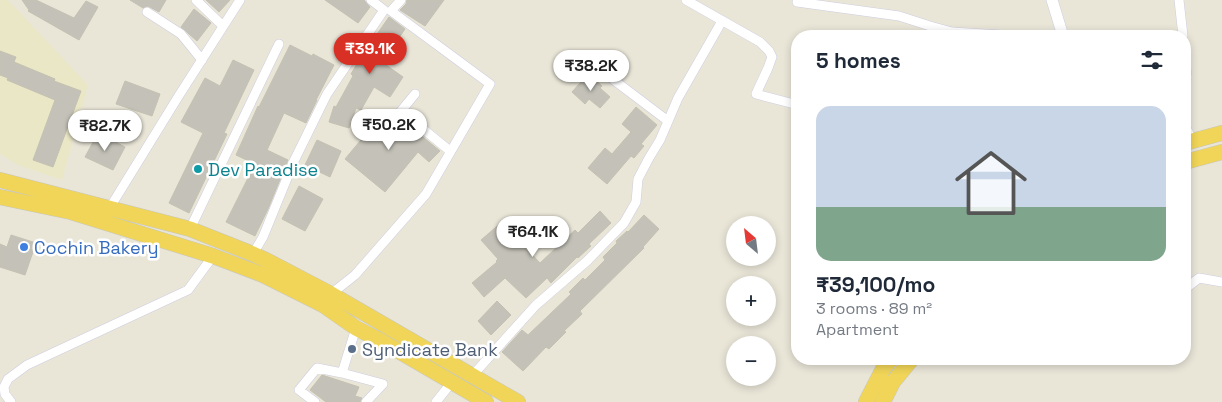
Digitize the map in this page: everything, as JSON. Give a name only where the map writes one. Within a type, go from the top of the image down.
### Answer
[{"type":"highway","points":[[1191,141],[1222,133]]},
{"type":"highway","points":[[1191,160],[1222,152]]},
{"type":"highway","points":[[3,178],[109,209],[190,229],[253,254],[331,294],[518,402]]},
{"type":"highway","points":[[2,199],[71,212],[213,256],[263,275],[323,305],[356,328],[486,402]]},
{"type":"highway","points":[[866,402],[886,365]]},
{"type":"highway","points":[[883,402],[893,382],[907,365]]},
{"type":"street","points":[[196,0],[223,26]]},
{"type":"street","points":[[109,209],[240,0]]},
{"type":"street","points":[[253,254],[263,237],[294,161],[327,94],[384,10],[371,0]]},
{"type":"street","points":[[331,294],[355,275],[426,194],[490,84],[391,12],[401,0]]},
{"type":"street","points":[[686,0],[760,42],[769,51],[772,58],[756,94],[791,104]]},
{"type":"street","points":[[1052,0],[1061,30]]},
{"type":"street","points":[[1179,0],[1182,30]]},
{"type":"street","points":[[797,2],[899,16],[945,30]]},
{"type":"street","points":[[147,12],[181,34],[202,60]]},
{"type":"street","points":[[472,376],[536,305],[587,261],[624,223],[636,202],[638,179],[660,140],[678,98],[722,22]]},
{"type":"street","points":[[190,229],[279,44]]},
{"type":"street","points":[[586,59],[668,121]]},
{"type":"street","points":[[415,94],[401,111],[450,151]]},
{"type":"street","points":[[2,199],[3,178]]},
{"type":"street","points":[[11,402],[4,386],[8,378],[27,365],[188,290],[213,256]]},
{"type":"street","points":[[1191,284],[1198,278],[1222,282]]},
{"type":"street","points":[[342,373],[356,328]]},
{"type":"street","points":[[315,402],[299,390],[317,368],[383,384],[366,402]]},
{"type":"street","points":[[436,402],[452,382]]},
{"type":"shaded area","points":[[0,0],[8,0],[88,85],[62,180],[20,166],[0,154]]},
{"type":"building","points":[[22,0],[36,0],[74,18],[86,1],[98,7],[79,40],[28,11]]},
{"type":"building","points":[[130,0],[166,0],[159,12],[148,6],[143,8]]},
{"type":"building","points":[[206,0],[230,0],[219,12]]},
{"type":"building","points":[[325,0],[364,0],[370,7],[358,23]]},
{"type":"building","points":[[407,0],[444,0],[425,26],[400,10]]},
{"type":"building","points":[[194,9],[211,23],[197,41],[181,27]]},
{"type":"building","points":[[389,17],[405,29],[382,62],[403,77],[390,97],[374,87],[361,110],[356,108],[349,128],[329,122],[334,106],[336,107],[353,76],[351,74]]},
{"type":"building","points":[[290,45],[334,65],[306,123],[284,113],[267,150],[288,160],[255,236],[226,222],[255,164],[236,155],[258,106]]},
{"type":"building","points":[[0,51],[16,57],[14,62],[55,79],[54,81],[81,91],[53,167],[33,160],[55,100],[7,80],[8,78],[0,75]]},
{"type":"building","points":[[233,60],[254,70],[224,133],[227,134],[189,213],[169,203],[203,133],[181,122],[205,78],[220,86]]},
{"type":"building","points":[[588,74],[602,86],[600,88],[610,97],[600,108],[589,99],[585,104],[572,92]]},
{"type":"building","points":[[125,81],[160,94],[152,116],[116,104]]},
{"type":"building","points":[[636,107],[657,125],[641,144],[644,146],[634,158],[631,156],[607,184],[588,168],[605,148],[612,154],[631,132],[622,124]]},
{"type":"building","points":[[393,109],[397,116],[440,151],[429,162],[418,152],[385,192],[345,159],[376,122],[379,124]]},
{"type":"building","points":[[98,133],[125,147],[113,170],[85,157]]},
{"type":"building","points":[[317,140],[341,151],[330,177],[305,165]]},
{"type":"building","points":[[299,186],[323,199],[305,231],[282,219]]},
{"type":"building","points":[[600,211],[611,223],[589,244],[591,246],[551,283],[547,278],[526,298],[505,278],[484,297],[472,283],[497,262],[498,259],[481,240],[502,222],[540,263],[575,230],[578,233]]},
{"type":"building","points":[[644,215],[659,229],[644,248],[580,311],[582,314],[564,331],[566,332],[549,349],[546,347],[523,371],[502,352],[522,330],[528,335],[571,294],[569,292],[583,278],[585,280],[605,260],[603,257],[617,243],[616,241],[628,232]]},
{"type":"building","points":[[11,235],[36,243],[25,275],[0,267],[0,244],[7,247]]},
{"type":"building","points":[[497,301],[511,315],[491,335],[478,321]]},
{"type":"building","points":[[322,375],[359,387],[355,396],[362,398],[360,402],[326,402],[310,390]]},
{"type":"place","name":"Dev Paradise","points":[[198,169]]},
{"type":"place","name":"Cochin Bakery","points":[[24,247]]},
{"type":"place","name":"Syndicate Bank","points":[[352,349]]}]
